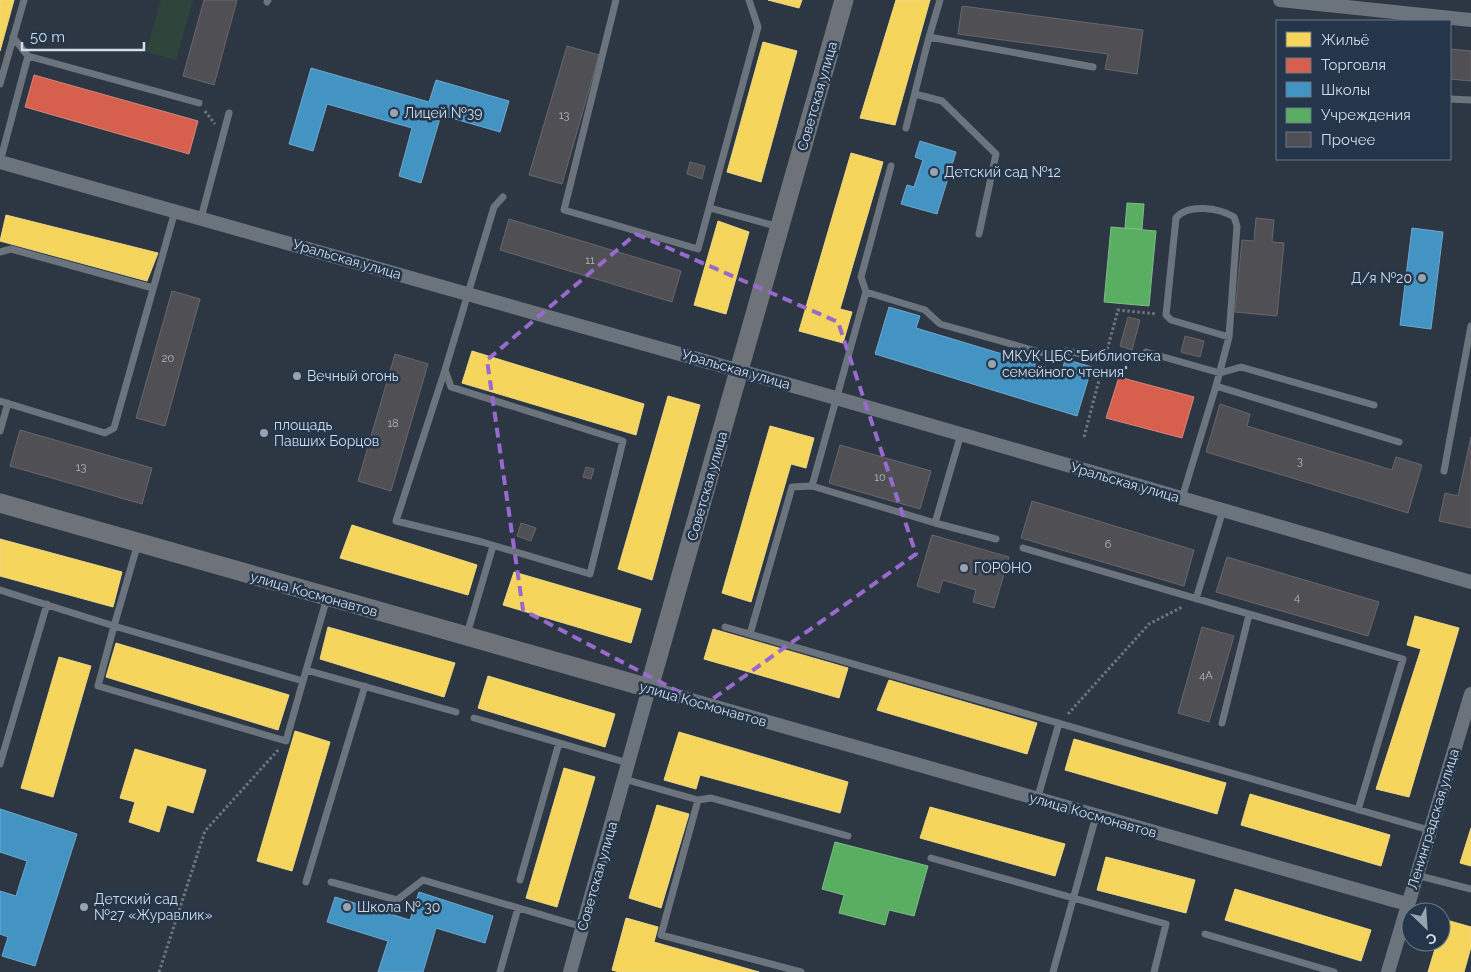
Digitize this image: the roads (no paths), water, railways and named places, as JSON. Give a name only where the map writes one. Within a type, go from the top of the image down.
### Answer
[{"type":"street","name":"Советская улица","points":[[570,972],[844,0]]},
{"type":"street","points":[[1280,0],[1336,3],[1471,20]]},
{"type":"street","name":"Уральская улица","points":[[0,162],[836,398],[1471,582]]},
{"type":"street","name":"улица Космонавтов","points":[[0,503],[327,598],[1401,902]]},
{"type":"street","name":"Ленинградская улица","points":[[1408,902],[1471,694]]},
{"type":"street","name":"Ленинградская улица","points":[[1388,972],[1401,925]]},
{"type":"lane","points":[[0,84],[24,0]]},
{"type":"lane","points":[[616,0],[564,210],[698,249],[758,27],[749,0]]},
{"type":"lane","points":[[906,128],[940,0]]},
{"type":"lane","points":[[13,37],[28,56],[199,103]]},
{"type":"lane","points":[[929,37],[1093,67]]},
{"type":"lane","points":[[0,162],[28,56]]},
{"type":"lane","points":[[915,94],[942,101],[996,154],[980,234]]},
{"type":"lane","points":[[1451,98],[1471,100]]},
{"type":"lane","points":[[200,218],[229,113]]},
{"type":"lane","points":[[812,486],[866,292],[861,277],[891,166]]},
{"type":"lane","points":[[445,370],[451,387],[623,441],[590,574],[396,521],[445,370],[494,207],[503,197]]},
{"type":"lane","points":[[710,208],[779,227]]},
{"type":"lane","points":[[1182,498],[1229,337],[1237,226],[1234,216],[1226,212],[1190,208],[1182,211],[1176,218],[1166,315],[1171,320],[1229,337]]},
{"type":"lane","points":[[0,401],[105,433],[114,428],[175,211]]},
{"type":"lane","points":[[0,252],[11,249],[153,288]]},
{"type":"lane","points":[[866,292],[925,310],[940,324],[1050,355],[1067,351],[1095,357]]},
{"type":"lane","points":[[1444,470],[1471,326]]},
{"type":"lane","points":[[1146,352],[1220,373],[1241,367],[1374,405]]},
{"type":"lane","points":[[1216,386],[1398,442]]},
{"type":"lane","points":[[0,431],[8,403]]},
{"type":"lane","points":[[935,522],[961,434]]},
{"type":"lane","points":[[750,634],[792,487],[812,486],[996,539]]},
{"type":"lane","points":[[1196,599],[1223,510]]},
{"type":"lane","points":[[138,543],[98,686],[286,741],[327,598]]},
{"type":"lane","points":[[467,637],[493,546]]},
{"type":"lane","points":[[1023,548],[1249,616],[1403,659],[1358,810]]},
{"type":"lane","points":[[0,590],[114,626],[303,681]]},
{"type":"lane","points":[[0,764],[47,604]]},
{"type":"lane","points":[[1222,723],[1249,616]]},
{"type":"lane","points":[[725,627],[1429,830]]},
{"type":"lane","points":[[306,670],[456,712]]},
{"type":"lane","points":[[306,882],[365,686]]},
{"type":"lane","points":[[474,718],[628,763]]},
{"type":"lane","points":[[1037,800],[1059,723]]},
{"type":"lane","points":[[520,880],[559,743]]},
{"type":"lane","points":[[624,779],[698,800],[711,798],[848,836]]},
{"type":"lane","points":[[698,800],[661,934],[800,972]]},
{"type":"lane","points":[[1052,972],[1096,816]]},
{"type":"lane","points":[[930,858],[1166,924],[1154,972]]},
{"type":"lane","points":[[1416,875],[1471,889]]},
{"type":"lane","points":[[331,882],[397,900],[424,880],[583,927]]},
{"type":"lane","points":[[500,972],[518,908]]},
{"type":"lane","points":[[1205,934],[1310,969],[1334,972]]},
{"type":"place","name":"Лицей №39","points":[[394,113]]},
{"type":"place","name":"Детский сад №12","points":[[934,172]]},
{"type":"place","name":"Д/я №20","points":[[1422,278]]},
{"type":"place","name":"МКУК ЦБС \"Библиотека семейного чтения\"","points":[[992,364]]},
{"type":"place","name":"Вечный огонь","points":[[297,376]]},
{"type":"place","name":"площадь Павших Борцов","points":[[264,433]]},
{"type":"place","name":"ГОРОНО","points":[[964,568]]},
{"type":"place","name":"Детский сад №27 «Журавлик»","points":[[84,907]]},
{"type":"place","name":"Школа № 30","points":[[347,907]]}]
